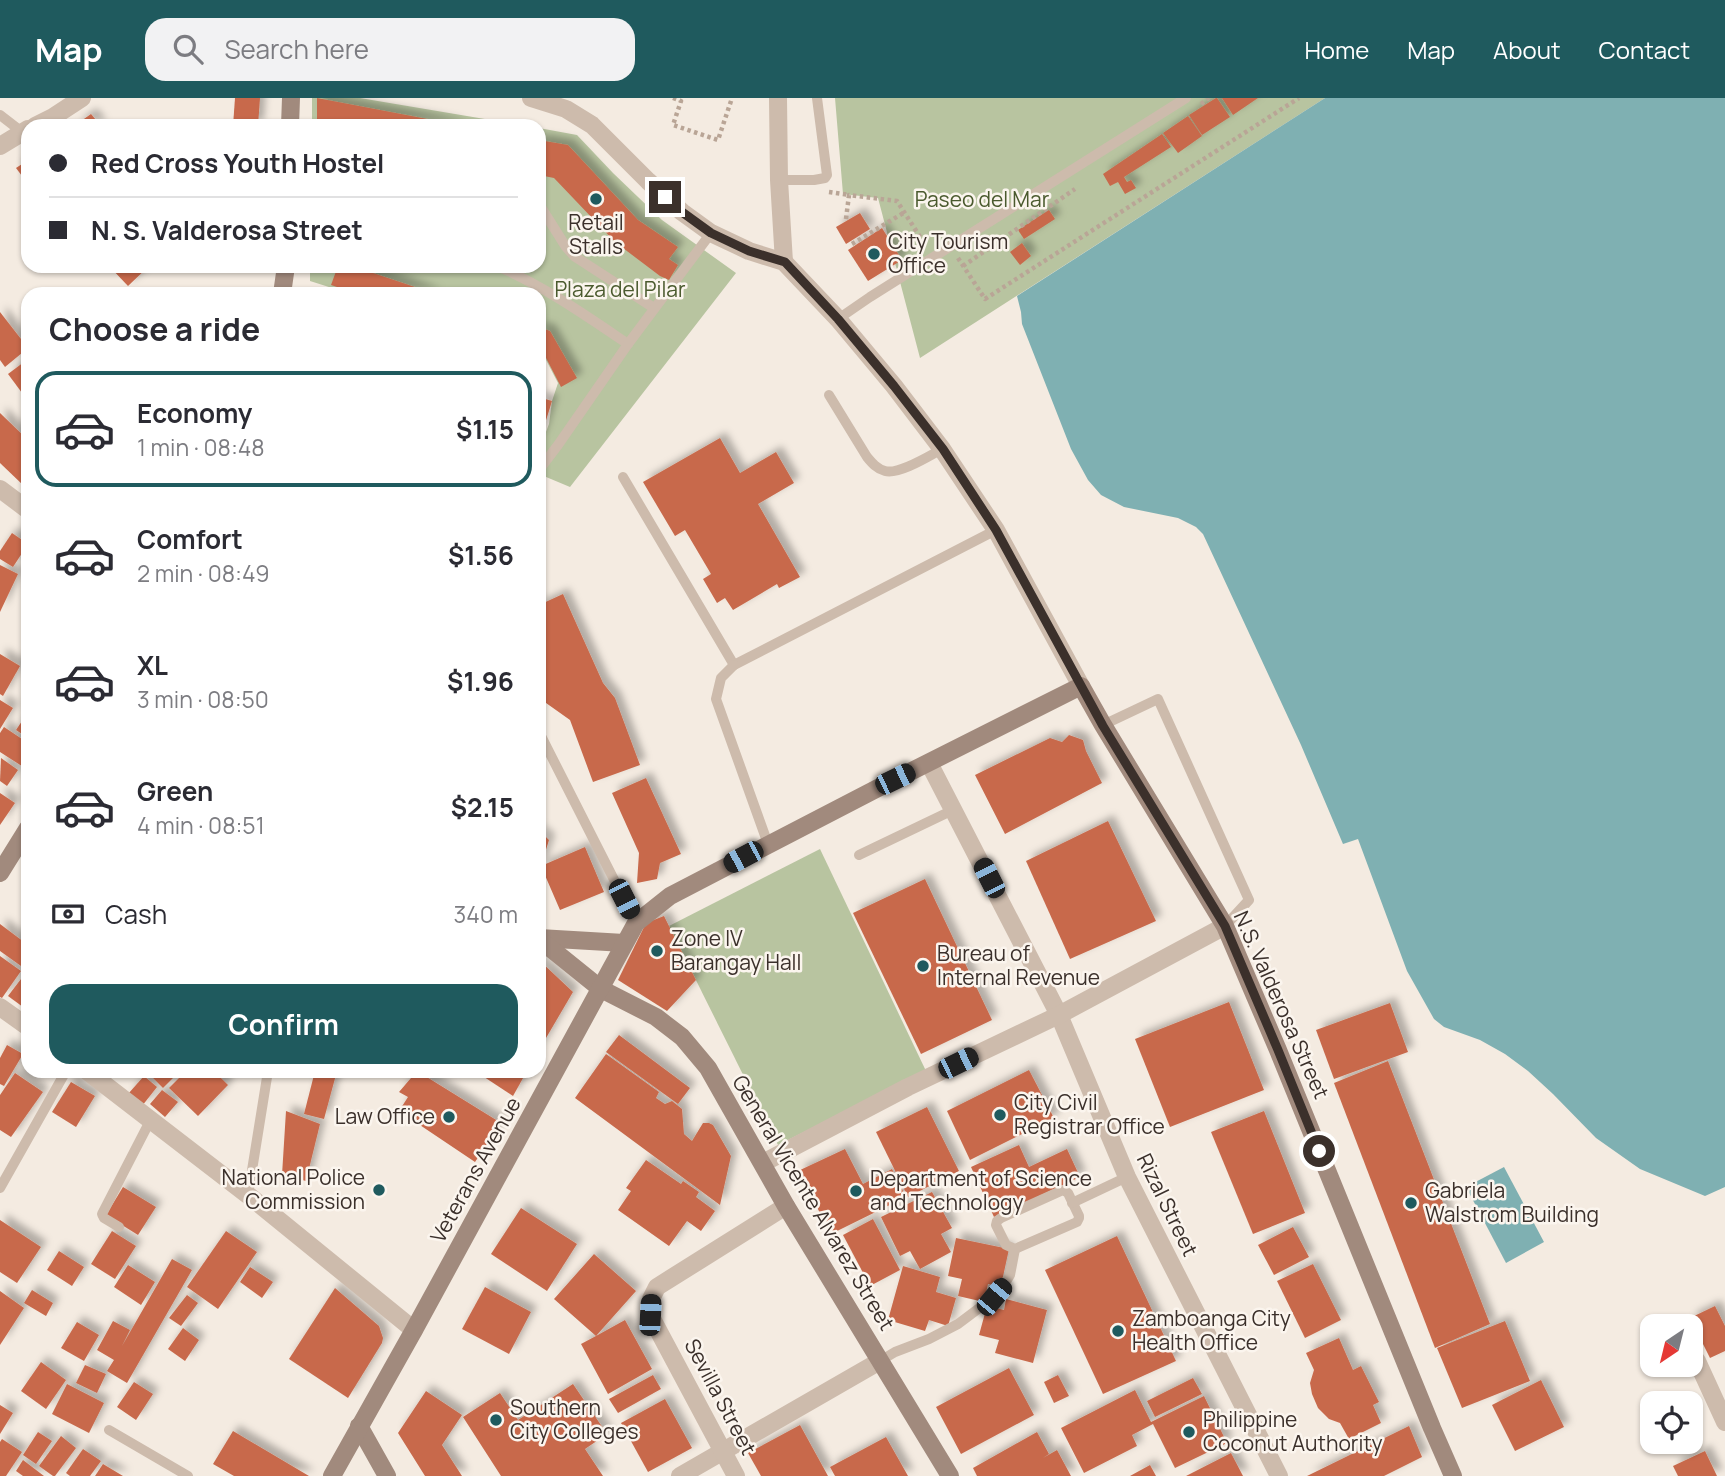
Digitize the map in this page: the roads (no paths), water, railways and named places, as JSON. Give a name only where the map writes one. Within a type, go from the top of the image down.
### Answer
[{"type":"main road","points":[[290,119],[291,98]]},
{"type":"main road","name":"N.S. Valderosa Street","points":[[1081,686],[1225,926],[1278,1050],[1446,1474]]},
{"type":"main road","name":"Veterans Avenue","points":[[332,1476],[636,923],[670,896],[1081,686]]},
{"type":"main road","points":[[0,873],[21,839]]},
{"type":"main road","points":[[546,938],[624,943]]},
{"type":"main road","name":"General Vicente Alvarez Street","points":[[546,944],[601,989],[656,1017],[682,1037],[708,1068],[786,1206],[950,1476]]},
{"type":"main road","points":[[359,1426],[387,1476]]},
{"type":"street","points":[[49,119],[82,98]]},
{"type":"street","points":[[531,98],[566,109],[592,125],[682,212],[711,233],[749,251],[785,262],[838,319],[943,449],[996,530],[1081,686]]},
{"type":"street","points":[[778,98],[779,180],[785,262]]},
{"type":"street","points":[[0,146],[21,133]]},
{"type":"street","points":[[0,489],[21,505]]},
{"type":"street","name":"Rizal Street","points":[[929,763],[1059,1015],[1127,1177],[1279,1476]]},
{"type":"street","points":[[763,1163],[908,1087],[1059,1015],[1225,926]]},
{"type":"street","points":[[0,1007],[21,1022]]},
{"type":"street","points":[[96,1078],[248,1195],[414,1330]]},
{"type":"street","name":"Sevilla Street","points":[[736,1476],[650,1315],[651,1299],[657,1287],[786,1206]]},
{"type":"street","points":[[680,1476],[880,1361]]},
{"type":"street","points":[[1703,1373],[1725,1422]]},
{"type":"lane","points":[[779,180],[814,180],[827,175],[817,98]]},
{"type":"lane","points":[[838,319],[1186,98]]},
{"type":"lane","points":[[0,115],[21,126]]},
{"type":"lane","points":[[546,215],[574,256],[654,308]]},
{"type":"lane","points":[[546,461],[654,308],[711,233]]},
{"type":"lane","points":[[511,273],[540,287]]},
{"type":"lane","points":[[546,291],[628,344]]},
{"type":"lane","points":[[829,395],[867,457],[874,466],[886,472],[897,471],[943,449]]},
{"type":"lane","points":[[623,477],[734,665]]},
{"type":"lane","points":[[768,844],[716,699],[721,678],[734,665],[996,530]]},
{"type":"lane","points":[[1103,726],[1158,699],[1249,900],[1225,926]]},
{"type":"lane","points":[[546,746],[636,923]]},
{"type":"lane","points":[[859,855],[953,810]]},
{"type":"lane","points":[[0,1188],[62,1078]]},
{"type":"lane","points":[[248,1195],[267,1078]]},
{"type":"lane","points":[[119,1227],[104,1219],[102,1214],[150,1121]]},
{"type":"lane","points":[[1072,1203],[1127,1177]]},
{"type":"lane","points":[[1063,1190],[1068,1193],[1072,1203],[1079,1216],[1077,1222],[1015,1249],[1006,1245],[996,1225],[1001,1218],[1063,1190]]},
{"type":"lane","points":[[880,1361],[958,1324],[994,1297],[1010,1275],[1015,1249]]},
{"type":"lane","points":[[109,1430],[188,1476]]},
{"type":"water","points":[[1325,98],[1725,98],[1725,1187],[1705,1196],[1640,1169],[1596,1138],[1553,1094],[1505,1054],[1480,1040],[1444,1027],[1434,1019],[1407,971],[1358,839],[1343,844],[1301,745],[1203,534],[1196,527],[1178,518],[1124,507],[1101,495],[1088,480],[1071,449],[1022,324],[1017,296]]},
{"type":"water","points":[[1504,1167],[1544,1242],[1506,1263],[1466,1187]]},
{"type":"place","name":"Retail Stalls","points":[[596,199]]},
{"type":"place","name":"City Tourism Office","points":[[874,254]]},
{"type":"place","name":"Zone IV Barangay Hall","points":[[657,951]]},
{"type":"place","name":"Bureau of Internal Revenue","points":[[923,966]]},
{"type":"place","name":"City Civil Registrar Office","points":[[1000,1115]]},
{"type":"place","name":"Law Office","points":[[449,1117]]},
{"type":"place","name":"National Police Commission","points":[[379,1190]]},
{"type":"place","name":"Department of Science and Technology","points":[[856,1191]]},
{"type":"place","name":"Gabriela Walstrom Building","points":[[1411,1203]]},
{"type":"place","name":"Zamboanga City Health Office","points":[[1118,1331]]},
{"type":"place","name":"Southern City Colleges","points":[[496,1420]]},
{"type":"place","name":"Philippine Coconut Authority","points":[[1189,1432]]},
{"type":"park label","name":"Paseo del Mar","points":[[982,200]]},
{"type":"park label","name":"Plaza del Pilar","points":[[620,290]]}]
